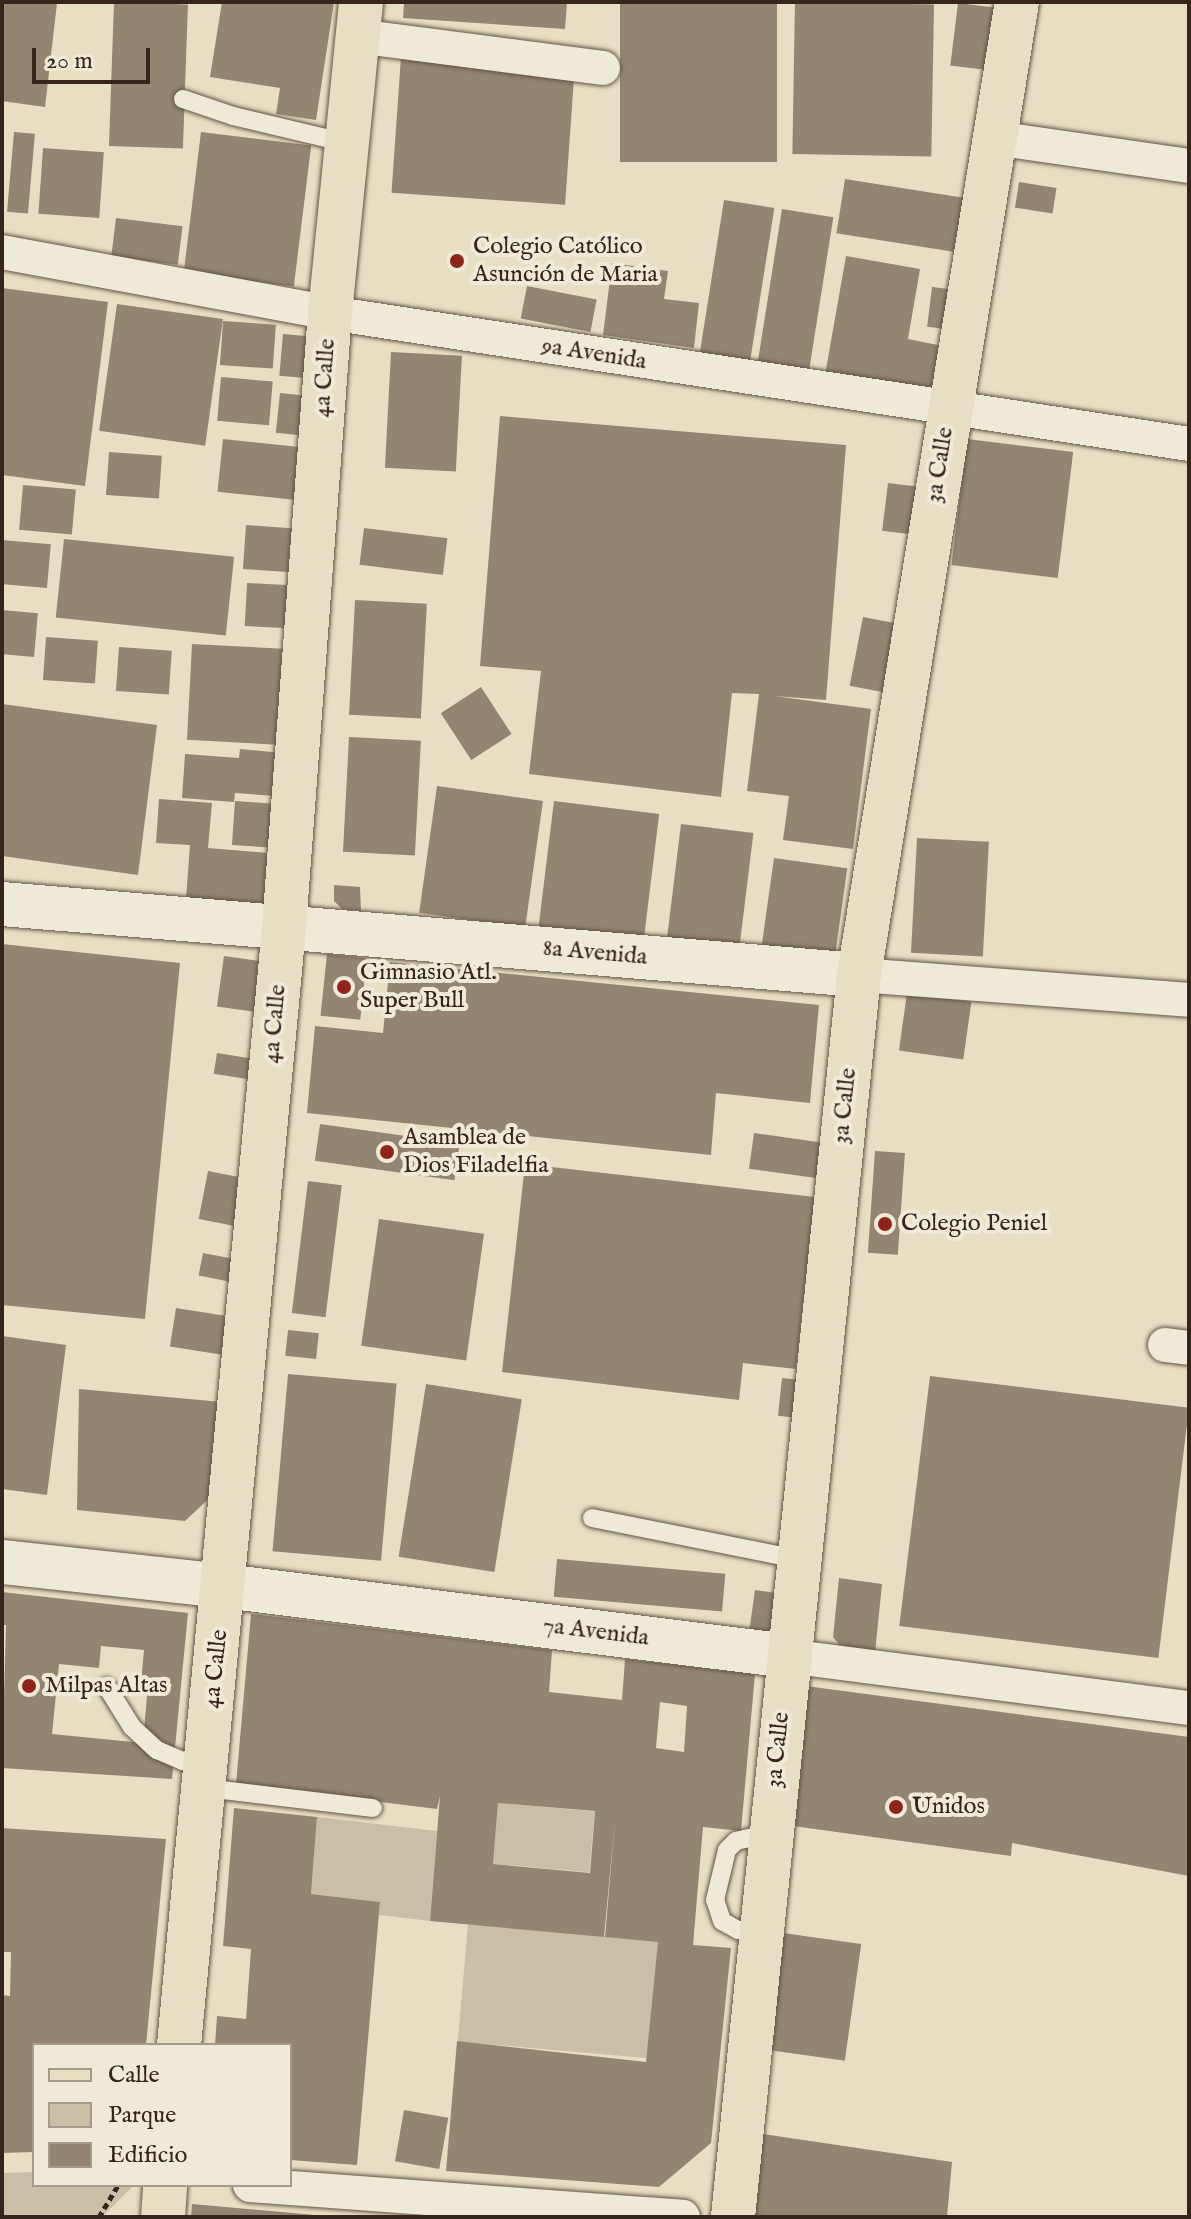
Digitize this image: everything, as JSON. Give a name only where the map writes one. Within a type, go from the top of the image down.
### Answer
[{"type":"main road","name":"3a Calle","points":[[733,2217],[859,975],[1017,2]]},
{"type":"main road","name":"4a Calle","points":[[179,2043],[284,927],[330,313],[359,19]]},
{"type":"main road","points":[[163,2217],[165,2187]]},
{"type":"street","points":[[359,19],[603,68]]},
{"type":"street","points":[[995,138],[1189,166]]},
{"type":"street","name":"9a Avenida","points":[[2,252],[330,313],[949,410],[1189,444]]},
{"type":"street","name":"8a Avenida","points":[[2,904],[1189,1000]]},
{"type":"street","name":"7a Avenida","points":[[2,1562],[224,1586],[1189,1708]]},
{"type":"street","points":[[277,2187],[683,2217]]},
{"type":"lane","points":[[183,99],[233,116],[347,143]]},
{"type":"lane","points":[[592,1518],[798,1559]]},
{"type":"lane","points":[[107,1687],[132,1727],[157,1750],[206,1776],[373,1808]]},
{"type":"path","points":[[99,2217],[117,2187]]},
{"type":"green space","points":[[498,1803],[595,1811],[589,1872],[493,1864]]},
{"type":"green space","points":[[317,1817],[437,1831],[430,1921],[379,1915],[380,1902],[311,1894]]},
{"type":"green space","points":[[468,1924],[658,1941],[648,2058],[458,2042]]},
{"type":"green space","points":[[32,2172],[32,2187],[132,2187],[102,2217],[2,2217],[2,2173]]},
{"type":"building","points":[[2,2],[57,3],[45,107],[2,101]]},
{"type":"building","points":[[114,2],[188,5],[183,148],[109,146]]},
{"type":"building","points":[[222,2],[334,2],[316,120],[276,114],[280,88],[210,77]]},
{"type":"building","points":[[404,2],[567,2],[565,29],[403,18]]},
{"type":"building","points":[[620,2],[777,2],[777,162],[620,162]]},
{"type":"building","points":[[795,2],[934,4],[931,156],[792,154]]},
{"type":"building","points":[[958,3],[1009,9],[1001,72],[950,66]]},
{"type":"building","points":[[401,57],[575,69],[565,205],[392,193]]},
{"type":"building","points":[[14,132],[35,134],[28,214],[7,212]]},
{"type":"building","points":[[201,132],[311,146],[294,286],[184,273]]},
{"type":"building","points":[[43,148],[104,152],[99,218],[38,214]]},
{"type":"building","points":[[845,179],[966,198],[958,253],[836,233]]},
{"type":"building","points":[[1019,182],[1057,188],[1052,214],[1015,208]]},
{"type":"building","points":[[724,200],[774,208],[750,364],[699,356]]},
{"type":"building","points":[[782,209],[833,217],[809,373],[757,365]]},
{"type":"building","points":[[116,218],[183,226],[178,265],[111,257]]},
{"type":"building","points":[[846,256],[920,269],[908,339],[948,347],[939,395],[825,375]]},
{"type":"building","points":[[612,263],[668,271],[664,299],[699,303],[694,348],[603,335]]},
{"type":"building","points":[[527,286],[597,300],[590,332],[521,318]]},
{"type":"building","points":[[932,287],[967,291],[962,331],[927,327]]},
{"type":"building","points":[[2,288],[108,302],[85,486],[2,475]]},
{"type":"building","points":[[117,304],[223,319],[205,446],[99,431]]},
{"type":"building","points":[[223,321],[276,325],[273,369],[220,365]]},
{"type":"building","points":[[283,334],[320,337],[316,379],[279,376]]},
{"type":"building","points":[[391,352],[462,356],[456,472],[385,468]]},
{"type":"building","points":[[221,377],[273,382],[269,425],[217,421]]},
{"type":"building","points":[[280,393],[316,397],[312,437],[276,433]]},
{"type":"building","points":[[500,416],[846,445],[826,700],[774,696],[871,709],[853,849],[783,840],[789,796],[747,791],[759,694],[732,693],[721,797],[529,774],[541,671],[480,666]]},
{"type":"building","points":[[223,439],[320,449],[315,502],[217,492]]},
{"type":"building","points":[[967,439],[1073,452],[1058,578],[952,565]]},
{"type":"building","points":[[109,452],[162,456],[159,499],[106,495]]},
{"type":"building","points":[[888,483],[927,488],[921,535],[882,531]]},
{"type":"building","points":[[23,485],[76,490],[72,534],[19,530]]},
{"type":"building","points":[[246,525],[298,529],[295,573],[243,569]]},
{"type":"building","points":[[364,528],[447,538],[443,575],[359,565]]},
{"type":"building","points":[[64,539],[234,557],[226,635],[56,618]]},
{"type":"building","points":[[2,540],[51,544],[47,588],[2,584]]},
{"type":"building","points":[[247,583],[299,586],[297,629],[245,626]]},
{"type":"building","points":[[355,600],[427,604],[421,719],[349,715]]},
{"type":"building","points":[[2,610],[38,613],[34,657],[2,654]]},
{"type":"building","points":[[863,617],[911,626],[898,695],[850,686]]},
{"type":"building","points":[[46,637],[98,641],[95,684],[43,680]]},
{"type":"building","points":[[192,644],[298,650],[293,745],[187,740]]},
{"type":"building","points":[[119,647],[172,651],[169,695],[116,691]]},
{"type":"building","points":[[481,687],[511,734],[471,760],[441,713]]},
{"type":"building","points":[[2,704],[157,725],[138,875],[2,856]]},
{"type":"building","points":[[349,737],[421,741],[415,856],[343,852]]},
{"type":"building","points":[[240,749],[292,754],[289,797],[235,793],[234,802],[182,798],[185,754],[239,758]]},
{"type":"building","points":[[437,786],[543,801],[525,928],[419,913]]},
{"type":"building","points":[[159,799],[212,803],[208,848],[281,854],[277,907],[186,899],[190,845],[156,843]]},
{"type":"building","points":[[235,801],[287,805],[284,849],[232,845]]},
{"type":"building","points":[[554,801],[659,814],[644,941],[538,928]]},
{"type":"building","points":[[681,824],[753,833],[739,947],[667,938]]},
{"type":"building","points":[[917,838],[989,842],[983,957],[911,953]]},
{"type":"building","points":[[774,858],[847,868],[835,956],[762,946]]},
{"type":"building","points":[[334,885],[360,887],[361,911],[342,909],[334,901]]},
{"type":"building","points":[[2,944],[180,963],[145,1319],[2,1305]]},
{"type":"building","name":"Gimnasio Atl. Super Bull","points":[[327,954],[367,958],[360,1020],[321,1016]]},
{"type":"building","points":[[224,956],[275,963],[268,1014],[217,1007]]},
{"type":"building","points":[[390,962],[819,1005],[810,1103],[716,1093],[711,1155],[307,1113],[315,1026],[383,1033]]},
{"type":"building","points":[[907,993],[971,1002],[963,1059],[899,1050]]},
{"type":"building","points":[[217,1053],[262,1060],[259,1081],[214,1074]]},
{"type":"building","name":"Asamblea de Dios Filadelfia","points":[[320,1124],[460,1144],[454,1180],[315,1161]]},
{"type":"building","points":[[754,1133],[833,1144],[828,1180],[749,1169]]},
{"type":"building","points":[[875,1151],[905,1153],[898,1255],[868,1253]]},
{"type":"building","points":[[525,1164],[815,1197],[796,1369],[743,1363],[739,1400],[502,1372]]},
{"type":"building","points":[[208,1171],[249,1179],[240,1227],[199,1219]]},
{"type":"building","points":[[308,1181],[342,1185],[326,1317],[292,1313]]},
{"type":"building","points":[[379,1219],[484,1234],[466,1361],[361,1346]]},
{"type":"building","points":[[203,1253],[238,1260],[234,1282],[199,1276]]},
{"type":"building","points":[[176,1308],[236,1318],[230,1356],[170,1347]]},
{"type":"building","points":[[288,1330],[319,1333],[316,1359],[285,1356]]},
{"type":"building","points":[[2,1336],[66,1345],[47,1495],[2,1489]]},
{"type":"building","points":[[288,1374],[397,1383],[381,1561],[272,1551]]},
{"type":"building","points":[[930,1376],[1189,1408],[1158,1658],[899,1626]]},
{"type":"building","points":[[782,1378],[810,1381],[806,1419],[778,1416]]},
{"type":"building","points":[[426,1384],[522,1399],[494,1572],[399,1557]]},
{"type":"building","points":[[79,1389],[222,1402],[217,1491],[185,1521],[77,1510]]},
{"type":"building","points":[[557,1559],[725,1574],[722,1612],[554,1597]]},
{"type":"building","points":[[839,1578],[882,1584],[875,1653],[843,1649],[833,1637]]},
{"type":"building","points":[[755,1590],[783,1594],[777,1634],[749,1631]]},
{"type":"building","name":"Milpas Altas","points":[[2,1592],[188,1613],[172,1779],[2,1768],[6,1625],[2,1625]],"holes":[[[101,1646],[144,1650],[141,1682],[148,1683],[143,1743],[52,1734],[59,1664],[99,1668]]]},
{"type":"building","points":[[251,1614],[552,1650],[549,1692],[622,1700],[625,1659],[755,1674],[741,1831],[703,1827],[693,1945],[731,1948],[711,2143],[659,2187],[446,2171],[457,2041],[646,2062],[658,1942],[605,1937],[615,1820],[604,1937],[430,1921],[440,1796],[437,1809],[236,1784]],"holes":[[[660,1702],[687,1706],[684,1752],[656,1748]],[[498,1803],[595,1811],[590,1873],[493,1864]]]},
{"type":"building","points":[[806,1686],[1189,1737],[1189,1876],[1012,1843],[1011,1856],[793,1826]]},
{"type":"building","points":[[234,1808],[317,1817],[311,1894],[380,1902],[357,2165],[292,2160],[292,2043],[215,2043],[217,2016],[246,2019],[251,1949],[223,1946]]},
{"type":"building","points":[[2,1828],[166,1839],[146,2043],[32,2043],[32,2152],[2,2153],[2,1995],[10,1996],[11,1952],[2,1952]]},
{"type":"building","points":[[783,1933],[861,1944],[845,2061],[767,2050]]},
{"type":"building","points":[[404,2110],[448,2118],[439,2169],[395,2161]]},
{"type":"building","points":[[763,2134],[952,2162],[947,2217],[755,2217]]},
{"type":"building","points":[[192,2204],[315,2215],[315,2217],[191,2217]]},
{"type":"place","name":"Colegio Católico Asunción de Maria","points":[[457,261]]},
{"type":"place","name":"Gimnasio Atl. Super Bull","points":[[344,987]]},
{"type":"place","name":"Asamblea de Dios Filadelfia","points":[[387,1152]]},
{"type":"place","name":"Colegio Peniel","points":[[885,1224]]},
{"type":"place","name":"Milpas Altas","points":[[29,1686]]},
{"type":"place","name":"Unidos","points":[[896,1807]]}]
